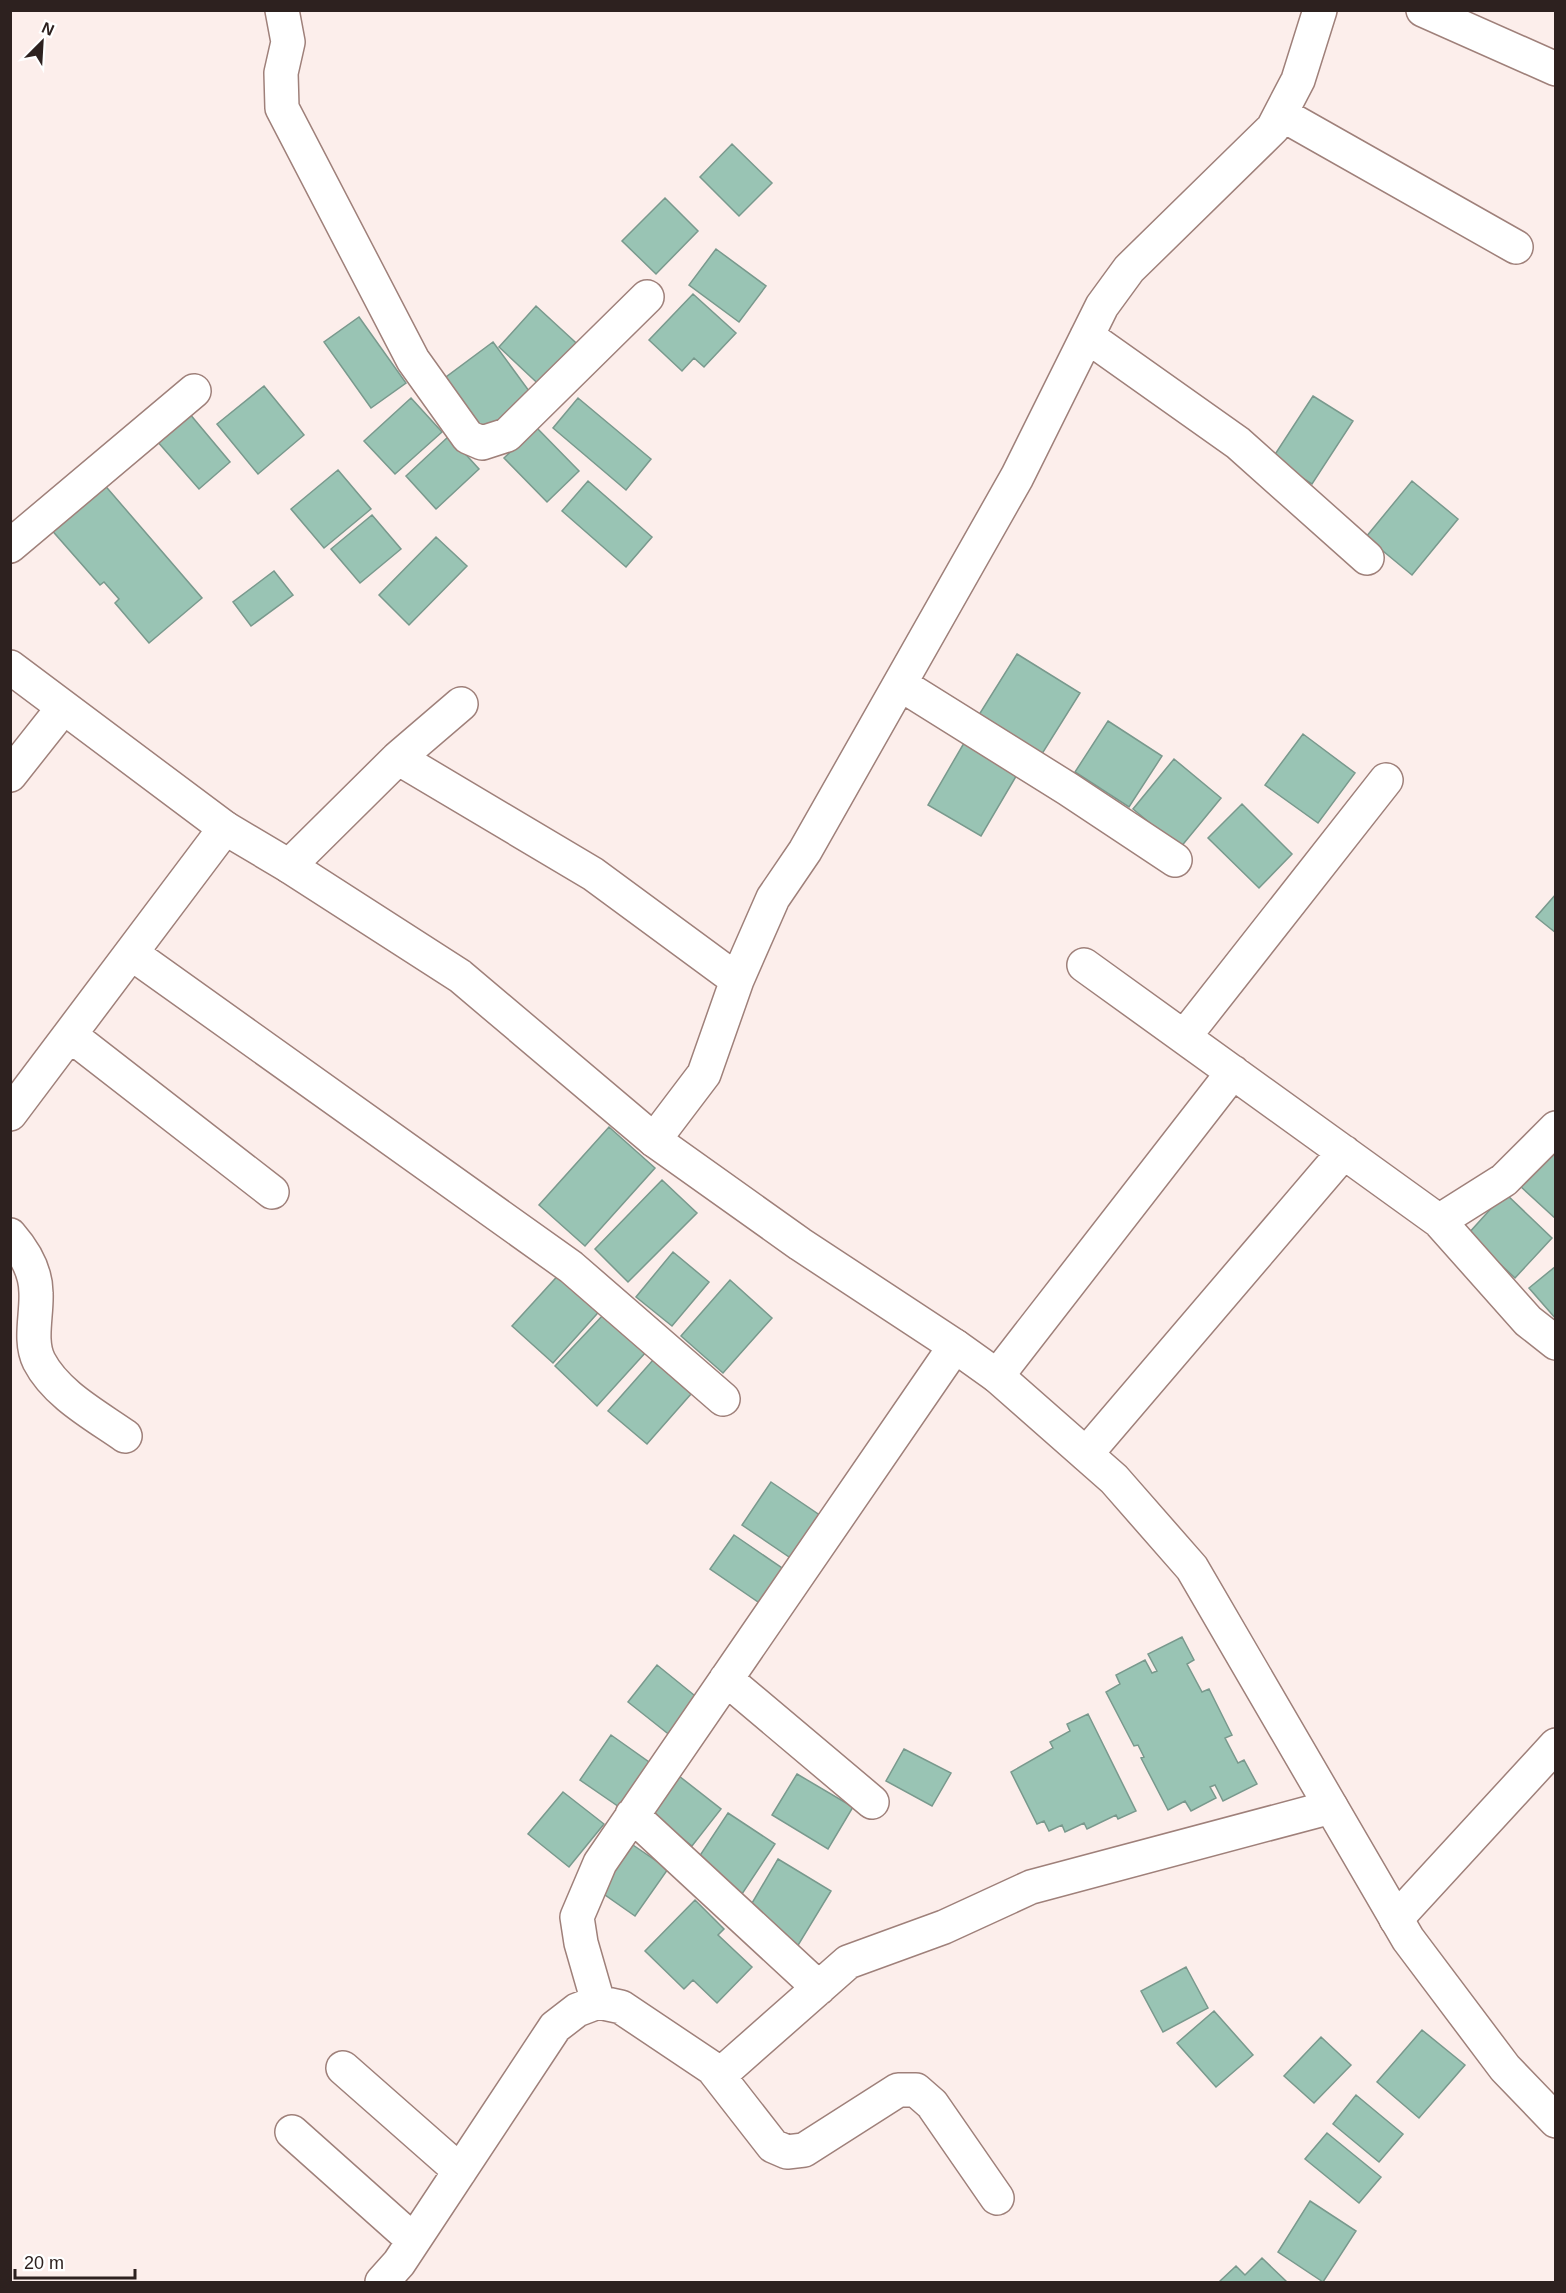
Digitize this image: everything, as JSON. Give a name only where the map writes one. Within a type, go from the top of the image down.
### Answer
[{"type":"street","points":[[282,10],[288,42],[281,74],[282,108],[412,360],[468,437],[482,444],[507,435],[647,297]]},
{"type":"street","points":[[654,1140],[704,1074],[737,980],[773,898],[805,851],[1017,477],[1102,306],[1129,268],[1273,128],[1298,80],[1320,10]]},
{"type":"street","points":[[1423,10],[1556,69]]},
{"type":"street","points":[[1281,114],[1516,247]]},
{"type":"street","points":[[1087,336],[1238,443],[1367,558]]},
{"type":"street","points":[[10,546],[194,391]]},
{"type":"street","points":[[10,667],[225,828],[289,866],[460,976],[654,1140],[800,1245],[997,1376],[1114,1479],[1192,1568],[1408,1939],[1505,2068],[1556,2121]]},
{"type":"street","points":[[900,684],[1068,789],[1175,860]]},
{"type":"street","points":[[289,866],[398,759],[461,704]]},
{"type":"street","points":[[10,776],[63,708]]},
{"type":"street","points":[[398,759],[593,874],[737,980]]},
{"type":"street","points":[[1184,1036],[1386,780]]},
{"type":"street","points":[[10,1114],[225,828]]},
{"type":"street","points":[[131,953],[571,1267],[723,1399]]},
{"type":"street","points":[[1084,965],[1438,1221],[1528,1321],[1556,1343]]},
{"type":"street","points":[[70,1035],[272,1192]]},
{"type":"street","points":[[997,1376],[1233,1072]]},
{"type":"street","points":[[1438,1221],[1504,1180],[1556,1128]]},
{"type":"street","points":[[1086,1454],[1344,1152]]},
{"type":"street","points":[[10,1235],[30,1264],[36,1291],[34,1337],[38,1359],[49,1377],[69,1396],[125,1436]]},
{"type":"street","points":[[598,2002],[580,1943],[577,1917],[600,1863],[955,1346]]},
{"type":"street","points":[[726,1679],[872,1802]]},
{"type":"street","points":[[1396,1918],[1556,1745]]},
{"type":"street","points":[[382,2283],[399,2263],[555,2026],[577,2010],[598,2002],[621,2007],[721,2074],[848,1962],[944,1927],[1031,1887],[1331,1807]]},
{"type":"street","points":[[632,1815],[819,1988]]},
{"type":"street","points":[[343,2068],[460,2171]]},
{"type":"street","points":[[712,2069],[773,2146],[787,2152],[804,2150],[898,2090],[916,2090],[932,2104],[997,2198]]},
{"type":"street","points":[[292,2132],[413,2240]]},
{"type":"building","points":[[732,144],[772,183],[739,216],[700,177]]},
{"type":"building","points":[[665,198],[698,231],[656,274],[622,241]]},
{"type":"building","points":[[716,249],[766,286],[739,322],[689,285]]},
{"type":"building","points":[[693,294],[736,333],[704,367],[694,358],[682,371],[649,340]]},
{"type":"building","points":[[536,306],[586,352],[548,393],[499,347]]},
{"type":"building","points":[[359,317],[406,383],[371,408],[324,342]]},
{"type":"building","points":[[493,342],[532,395],[482,433],[442,380]]},
{"type":"building","points":[[264,386],[304,435],[258,474],[217,424]]},
{"type":"building","points":[[1313,396],[1353,421],[1312,484],[1272,459]]},
{"type":"building","points":[[411,398],[442,432],[395,474],[364,441]]},
{"type":"building","points":[[578,398],[651,459],[626,490],[553,428]]},
{"type":"building","points":[[189,413],[230,462],[199,489],[157,441]]},
{"type":"building","points":[[536,427],[579,471],[547,502],[504,458]]},
{"type":"building","points":[[449,436],[479,469],[436,509],[406,476]]},
{"type":"building","points":[[338,470],[371,509],[324,548],[291,509]]},
{"type":"building","points":[[588,481],[652,537],[626,567],[562,511]]},
{"type":"building","points":[[1412,481],[1458,519],[1412,575],[1366,537]]},
{"type":"building","points":[[102,482],[202,598],[149,643],[115,603],[119,599],[104,582],[100,585],[49,527]]},
{"type":"building","points":[[372,515],[401,549],[360,583],[331,549]]},
{"type":"building","points":[[436,537],[467,566],[409,625],[379,595]]},
{"type":"building","points":[[274,571],[293,595],[251,626],[233,602]]},
{"type":"building","points":[[1017,654],[1080,693],[1040,757],[977,718]]},
{"type":"building","points":[[1108,721],[1162,756],[1129,807],[1075,772]]},
{"type":"building","points":[[1303,734],[1355,773],[1318,823],[1265,785]]},
{"type":"building","points":[[964,743],[1018,773],[981,836],[928,805]]},
{"type":"building","points":[[1174,759],[1221,798],[1180,848],[1133,809]]},
{"type":"building","points":[[1242,804],[1292,854],[1259,888],[1208,838]]},
{"type":"building","points":[[1556,894],[1556,933],[1536,917]]},
{"type":"building","points":[[609,1127],[655,1168],[585,1246],[539,1205]]},
{"type":"building","points":[[1556,1148],[1556,1219],[1520,1186]]},
{"type":"building","points":[[662,1180],[697,1213],[628,1282],[595,1249]]},
{"type":"building","points":[[1505,1193],[1552,1238],[1515,1278],[1468,1234]]},
{"type":"building","points":[[673,1252],[709,1282],[672,1326],[636,1297]]},
{"type":"building","points":[[1556,1266],[1556,1319],[1529,1288]]},
{"type":"building","points":[[563,1270],[604,1306],[553,1363],[512,1326]]},
{"type":"building","points":[[730,1280],[772,1318],[723,1373],[681,1336]]},
{"type":"building","points":[[604,1314],[646,1352],[597,1406],[555,1366]]},
{"type":"building","points":[[653,1360],[691,1394],[647,1444],[608,1411]]},
{"type":"building","points":[[771,1482],[824,1518],[795,1561],[742,1525]]},
{"type":"building","points":[[734,1535],[785,1570],[761,1604],[710,1569]]},
{"type":"building","points":[[1182,1637],[1194,1660],[1187,1664],[1202,1692],[1209,1689],[1232,1735],[1225,1738],[1238,1763],[1244,1760],[1257,1784],[1223,1801],[1215,1785],[1210,1787],[1216,1798],[1191,1811],[1185,1801],[1168,1810],[1141,1758],[1144,1757],[1138,1745],[1134,1746],[1106,1692],[1120,1684],[1116,1675],[1145,1660],[1152,1673],[1157,1671],[1148,1654]]},
{"type":"building","points":[[657,1665],[710,1708],[681,1744],[628,1702]]},
{"type":"building","points":[[1088,1714],[1136,1811],[1118,1819],[1116,1815],[1087,1829],[1084,1823],[1065,1832],[1062,1825],[1049,1831],[1044,1821],[1037,1824],[1011,1772],[1053,1748],[1050,1742],[1070,1731],[1067,1724]]},
{"type":"building","points":[[611,1735],[656,1767],[625,1811],[580,1780]]},
{"type":"building","points":[[904,1749],[951,1773],[932,1806],[886,1781]]},
{"type":"building","points":[[797,1774],[853,1807],[828,1849],[772,1815]]},
{"type":"building","points":[[679,1776],[721,1809],[692,1846],[650,1813]]},
{"type":"building","points":[[563,1792],[604,1824],[569,1867],[528,1834]]},
{"type":"building","points":[[728,1813],[775,1844],[742,1894],[695,1863]]},
{"type":"building","points":[[630,1843],[668,1869],[635,1916],[598,1890]]},
{"type":"building","points":[[778,1859],[831,1891],[797,1947],[745,1915]]},
{"type":"building","points":[[695,1900],[724,1929],[718,1935],[752,1967],[717,2003],[693,1980],[684,1989],[645,1951]]},
{"type":"building","points":[[1186,1967],[1208,2008],[1163,2032],[1141,1991]]},
{"type":"building","points":[[1214,2011],[1253,2055],[1216,2087],[1177,2043]]},
{"type":"building","points":[[1422,2030],[1465,2065],[1419,2118],[1377,2082]]},
{"type":"building","points":[[1321,2037],[1351,2065],[1314,2103],[1284,2076]]},
{"type":"building","points":[[1356,2095],[1403,2134],[1379,2162],[1333,2124]]},
{"type":"building","points":[[1327,2133],[1381,2177],[1359,2203],[1305,2159]]},
{"type":"building","points":[[1310,2201],[1356,2231],[1323,2282],[1278,2252]]},
{"type":"building","points":[[1262,2258],[1287,2282],[1219,2282],[1236,2266],[1245,2275]]}]
